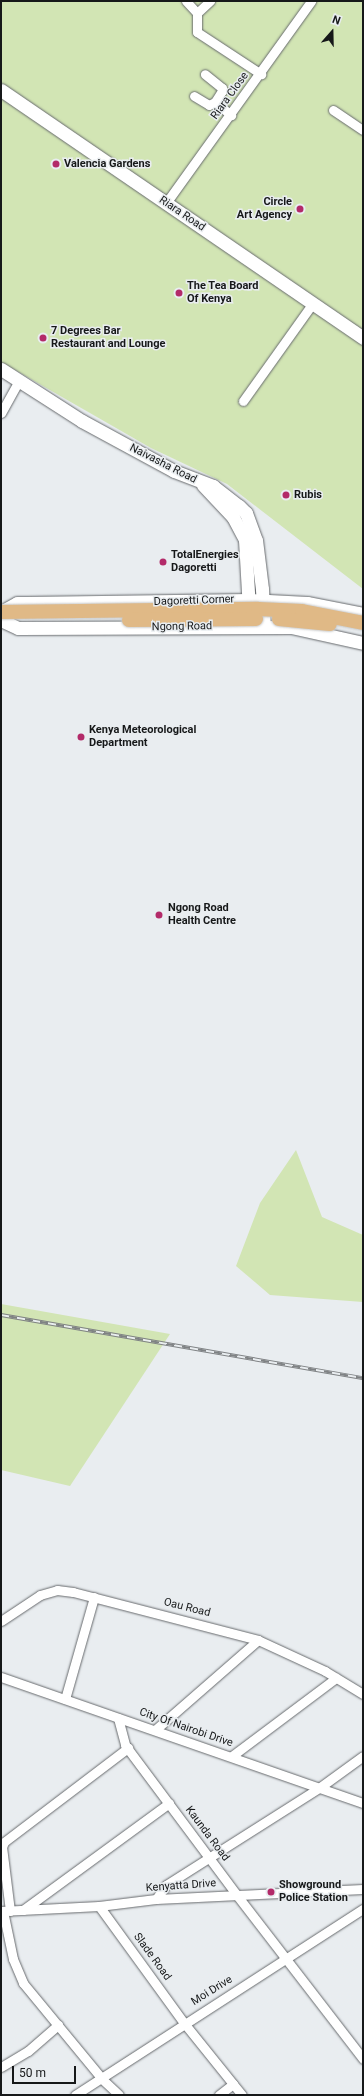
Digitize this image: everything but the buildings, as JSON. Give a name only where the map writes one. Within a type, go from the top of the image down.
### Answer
[{"type":"main road","name":"Riara Road","points":[[1,90],[363,338]]},
{"type":"main road","name":"Naivasha Road","points":[[1,369],[129,447],[226,494],[246,513],[256,540],[263,600]]},
{"type":"main road","name":"Dagoretti Corner","points":[[104,603],[249,600],[245,540],[232,517],[202,483]]},
{"type":"main road","points":[[248,622],[249,600],[307,603],[363,614]]},
{"type":"main road","points":[[263,600],[264,623]]},
{"type":"main road","points":[[1,616],[17,603],[104,603],[105,628]]},
{"type":"main road","name":"Ngong Road","points":[[1,616],[258,609],[302,611],[363,623]]},
{"type":"main road","name":"Ngong Road","points":[[1,616],[18,628],[105,628],[248,622]]},
{"type":"main road","name":"Ngong Road","points":[[1,616],[330,624],[363,632]]},
{"type":"main road","name":"Ngong Road","points":[[264,623],[302,628],[363,643]]},
{"type":"street","points":[[197,13],[210,1]]},
{"type":"street","name":"Riara Close","points":[[166,203],[261,74],[311,1]]},
{"type":"street","points":[[189,2],[197,13],[197,32],[261,74]]},
{"type":"street","points":[[194,96],[206,104],[215,102],[222,89],[205,74]]},
{"type":"street","points":[[215,102],[231,115]]},
{"type":"street","points":[[334,110],[363,130]]},
{"type":"street","points":[[243,401],[313,303]]},
{"type":"street","points":[[1,413],[19,381]]},
{"type":"street","name":"Oau Road","points":[[1,1621],[47,1593],[65,1590],[258,1640],[336,1678],[363,1694]]},
{"type":"street","points":[[65,1699],[94,1597]]},
{"type":"street","points":[[155,1730],[258,1640]]},
{"type":"street","name":"City Of Nairobi Drive","points":[[1,1677],[232,1756],[363,1803]]},
{"type":"street","points":[[232,1756],[336,1678]]},
{"type":"street","name":"Kaunda Road","points":[[118,1718],[128,1748],[236,1894],[287,1958],[363,2060]]},
{"type":"street","points":[[119,2095],[102,2079],[23,1983],[14,1959],[5,1911],[2,1847],[4,1842],[128,1748]]},
{"type":"street","points":[[156,1899],[166,1885],[319,1788],[363,1756]]},
{"type":"street","points":[[23,1910],[169,1803]]},
{"type":"street","name":"Kenyatta Drive","points":[[5,1911],[99,1906],[156,1899],[236,1894],[363,1889]]},
{"type":"street","name":"Slade Road","points":[[99,1906],[184,2023],[242,2095]]},
{"type":"street","name":"Moi Drive","points":[[75,2095],[102,2079],[184,2023],[363,1909]]},
{"type":"street","points":[[1,2067],[28,2051],[58,2025]]},
{"type":"street","points":[[219,2095],[233,2084]]},
{"type":"green space","points":[[1,1],[363,1],[363,589],[227,484],[151,448],[1,362]]},
{"type":"green space","points":[[296,1150],[322,1217],[363,1235],[363,1302],[270,1295],[236,1266],[260,1203]]},
{"type":"green space","points":[[1,1304],[170,1334],[70,1486],[1,1470]]},
{"type":"railway","points":[[1,1315],[363,1378]]},
{"type":"place","name":"Valencia Gardens","points":[[56,164]]},
{"type":"place","name":"Circle Art Agency","points":[[300,209]]},
{"type":"place","name":"The Tea Board Of Kenya","points":[[179,293]]},
{"type":"place","name":"7 Degrees Bar Restaurant and Lounge","points":[[43,338]]},
{"type":"place","name":"Rubis","points":[[286,495]]},
{"type":"place","name":"TotalEnergies Dagoretti","points":[[163,562]]},
{"type":"place","name":"Kenya Meteorological Department","points":[[81,737]]},
{"type":"place","name":"Ngong Road Health Centre","points":[[159,915]]},
{"type":"place","name":"Showground Police Station","points":[[271,1892]]}]
